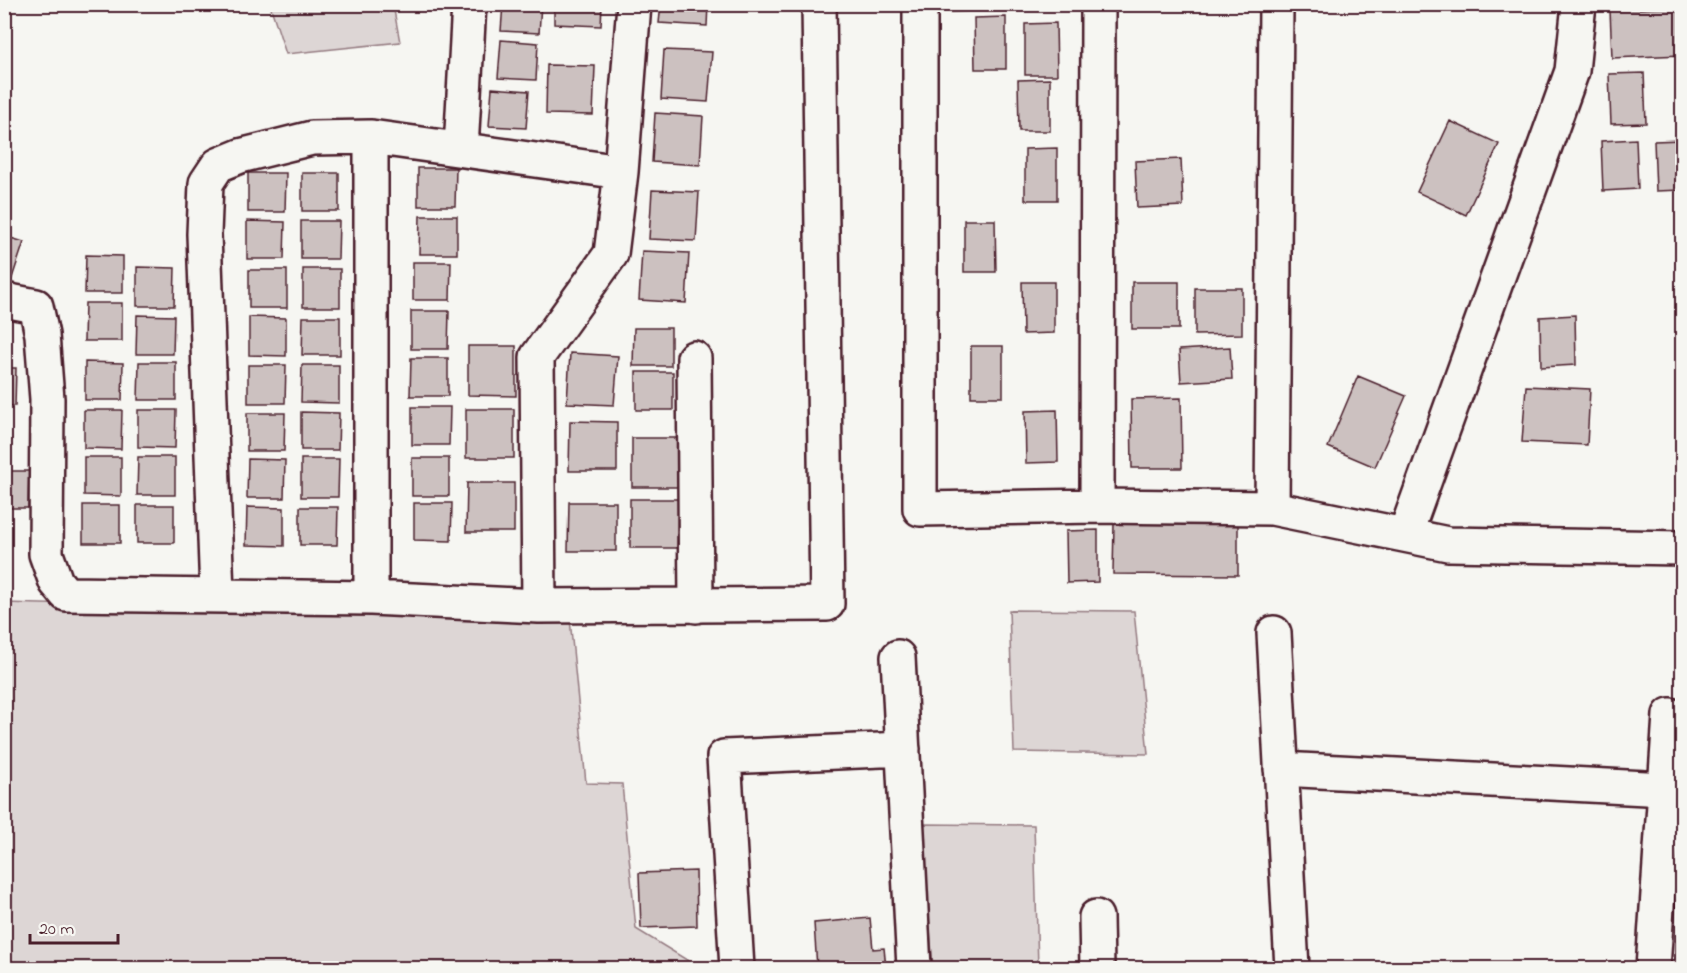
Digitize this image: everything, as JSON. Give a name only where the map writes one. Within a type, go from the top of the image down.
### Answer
[{"type":"street","points":[[461,149],[469,4]]},
{"type":"street","points":[[539,606],[537,357],[611,254],[621,172],[634,4]]},
{"type":"street","points":[[4,300],[36,306],[42,335],[47,399],[46,554],[56,582],[66,594],[217,594],[539,606],[827,604],[819,4]]},
{"type":"street","points":[[921,4],[920,509],[1097,506],[1272,508],[1448,544],[1683,548]]},
{"type":"street","points":[[1097,506],[1098,4]]},
{"type":"street","points":[[1272,508],[1275,4]]},
{"type":"street","points":[[1405,535],[1572,71],[1580,4]]},
{"type":"street","points":[[370,598],[371,137]]},
{"type":"street","points":[[217,594],[204,234],[206,183],[218,165],[240,156],[312,138],[371,137],[621,172]]},
{"type":"street","points":[[694,358],[696,606]]},
{"type":"street","points":[[1274,633],[1292,969]]},
{"type":"street","points":[[898,657],[914,969]]},
{"type":"street","points":[[1653,969],[1670,715]]},
{"type":"street","points":[[737,969],[724,757],[903,749]]},
{"type":"street","points":[[1281,768],[1665,789]]},
{"type":"street","points":[[1096,917],[1097,969]]},
{"type":"shaded area","points":[[270,5],[393,5],[400,42],[286,54]]},
{"type":"shaded area","points":[[5,603],[570,619],[586,783],[622,784],[636,929],[700,968],[5,968]]},
{"type":"shaded area","points":[[1009,610],[1134,611],[1148,754],[1014,752]]},
{"type":"shaded area","points":[[922,824],[1034,825],[1038,968],[933,968]]},
{"type":"building","points":[[503,4],[541,4],[539,33],[501,31]]},
{"type":"building","points":[[554,4],[602,4],[601,26],[554,24]]},
{"type":"building","points":[[661,4],[708,4],[707,26],[659,23]]},
{"type":"building","points":[[945,4],[976,4],[976,11],[945,12]]},
{"type":"building","points":[[1682,7],[1682,55],[1612,58],[1610,10]]},
{"type":"building","points":[[1006,17],[1006,69],[975,69],[974,18]]},
{"type":"building","points":[[1056,23],[1057,75],[1025,75],[1025,24]]},
{"type":"building","points":[[501,40],[538,43],[536,80],[498,78]]},
{"type":"building","points":[[664,50],[712,52],[708,102],[661,99]]},
{"type":"building","points":[[547,65],[595,66],[593,115],[546,114]]},
{"type":"building","points":[[1644,73],[1646,123],[1611,124],[1609,74]]},
{"type":"building","points":[[1677,74],[1682,74],[1682,124],[1678,124]]},
{"type":"building","points":[[1050,79],[1050,131],[1019,131],[1018,80]]},
{"type":"building","points":[[492,88],[529,91],[526,128],[489,126]]},
{"type":"building","points":[[655,113],[703,116],[700,165],[652,162]]},
{"type":"building","points":[[1450,121],[1499,144],[1466,215],[1417,192]]},
{"type":"building","points":[[1636,139],[1638,189],[1603,191],[1601,141]]},
{"type":"building","points":[[1682,140],[1682,190],[1656,191],[1654,141]]},
{"type":"building","points":[[1057,148],[1057,200],[1025,200],[1025,149]]},
{"type":"building","points":[[1181,159],[1183,206],[1137,208],[1135,161]]},
{"type":"building","points":[[418,168],[456,168],[455,206],[418,206]]},
{"type":"building","points":[[248,173],[286,173],[285,212],[248,212]]},
{"type":"building","points":[[302,173],[339,173],[339,211],[302,211]]},
{"type":"building","points":[[652,190],[699,192],[696,241],[649,239]]},
{"type":"building","points":[[420,216],[457,216],[457,254],[419,254]]},
{"type":"building","points":[[964,220],[995,220],[996,272],[964,272]]},
{"type":"building","points":[[247,221],[285,222],[284,259],[247,259]]},
{"type":"building","points":[[301,221],[339,221],[338,259],[301,259]]},
{"type":"building","points":[[4,236],[24,242],[12,278],[4,276]]},
{"type":"building","points":[[642,251],[689,253],[686,303],[639,300]]},
{"type":"building","points":[[86,255],[123,256],[123,293],[85,293]]},
{"type":"building","points":[[413,262],[451,262],[450,300],[413,300]]},
{"type":"building","points":[[137,267],[175,268],[174,306],[137,306]]},
{"type":"building","points":[[303,269],[340,269],[340,307],[303,307]]},
{"type":"building","points":[[249,270],[287,270],[287,308],[249,308]]},
{"type":"building","points":[[1022,282],[1054,282],[1054,333],[1023,334]]},
{"type":"building","points":[[1132,282],[1179,282],[1179,329],[1132,329]]},
{"type":"building","points":[[1195,288],[1242,288],[1242,334],[1195,335]]},
{"type":"building","points":[[85,303],[122,303],[122,341],[84,341]]},
{"type":"building","points":[[411,311],[449,311],[448,349],[411,349]]},
{"type":"building","points":[[137,315],[174,316],[173,354],[136,354]]},
{"type":"building","points":[[1575,315],[1576,365],[1541,367],[1540,317]]},
{"type":"building","points":[[249,317],[286,318],[286,356],[249,355]]},
{"type":"building","points":[[303,317],[340,317],[340,355],[302,355]]},
{"type":"building","points":[[634,328],[671,328],[671,366],[633,366]]},
{"type":"building","points":[[468,346],[516,346],[516,396],[468,395]]},
{"type":"building","points":[[971,346],[1003,346],[1003,397],[971,397]]},
{"type":"building","points":[[1230,347],[1232,379],[1181,382],[1179,350]]},
{"type":"building","points":[[570,353],[618,356],[614,405],[567,403]]},
{"type":"building","points":[[411,358],[448,358],[448,396],[410,396]]},
{"type":"building","points":[[85,362],[123,363],[122,400],[85,400]]},
{"type":"building","points":[[139,362],[176,362],[176,400],[138,400]]},
{"type":"building","points":[[248,365],[286,365],[285,403],[248,403]]},
{"type":"building","points":[[302,365],[339,365],[339,403],[301,402]]},
{"type":"building","points":[[4,368],[16,368],[15,406],[4,406]]},
{"type":"building","points":[[636,372],[673,372],[673,410],[636,410]]},
{"type":"building","points":[[1358,376],[1406,396],[1375,467],[1328,447]]},
{"type":"building","points":[[1526,386],[1590,389],[1587,445],[1522,442]]},
{"type":"building","points":[[1181,398],[1182,468],[1132,468],[1131,399]]},
{"type":"building","points":[[412,407],[450,407],[449,445],[412,445]]},
{"type":"building","points":[[466,409],[514,409],[514,458],[466,458]]},
{"type":"building","points":[[84,410],[122,410],[121,449],[84,448]]},
{"type":"building","points":[[138,410],[176,410],[175,448],[138,447]]},
{"type":"building","points":[[1057,410],[1058,462],[1026,463],[1025,411]]},
{"type":"building","points":[[301,412],[339,413],[338,450],[301,450]]},
{"type":"building","points":[[247,413],[285,413],[284,451],[247,451]]},
{"type":"building","points":[[570,421],[617,422],[617,471],[569,471]]},
{"type":"building","points":[[632,438],[680,438],[679,487],[632,487]]},
{"type":"building","points":[[84,457],[121,457],[121,496],[84,495]]},
{"type":"building","points":[[138,457],[175,457],[175,495],[137,495]]},
{"type":"building","points":[[412,458],[449,458],[449,496],[412,496]]},
{"type":"building","points":[[248,459],[285,460],[284,498],[247,498]]},
{"type":"building","points":[[301,459],[339,459],[338,497],[301,497]]},
{"type":"building","points":[[4,471],[29,471],[28,508],[4,508]]},
{"type":"building","points":[[467,483],[514,483],[514,532],[466,532]]},
{"type":"building","points":[[630,499],[678,499],[677,548],[630,548]]},
{"type":"building","points":[[569,502],[616,502],[616,551],[568,551]]},
{"type":"building","points":[[414,503],[452,503],[451,541],[414,540]]},
{"type":"building","points":[[83,505],[120,505],[120,543],[83,543]]},
{"type":"building","points":[[137,505],[174,505],[174,543],[137,543]]},
{"type":"building","points":[[247,507],[284,508],[284,546],[246,545]]},
{"type":"building","points":[[300,507],[338,507],[337,545],[300,545]]},
{"type":"building","points":[[1114,523],[1238,523],[1238,575],[1113,574]]},
{"type":"building","points":[[1098,530],[1098,582],[1067,583],[1066,531]]},
{"type":"building","points":[[696,871],[697,926],[641,928],[639,873]]},
{"type":"building","points":[[870,918],[873,949],[884,948],[886,968],[817,968],[814,923]]}]
